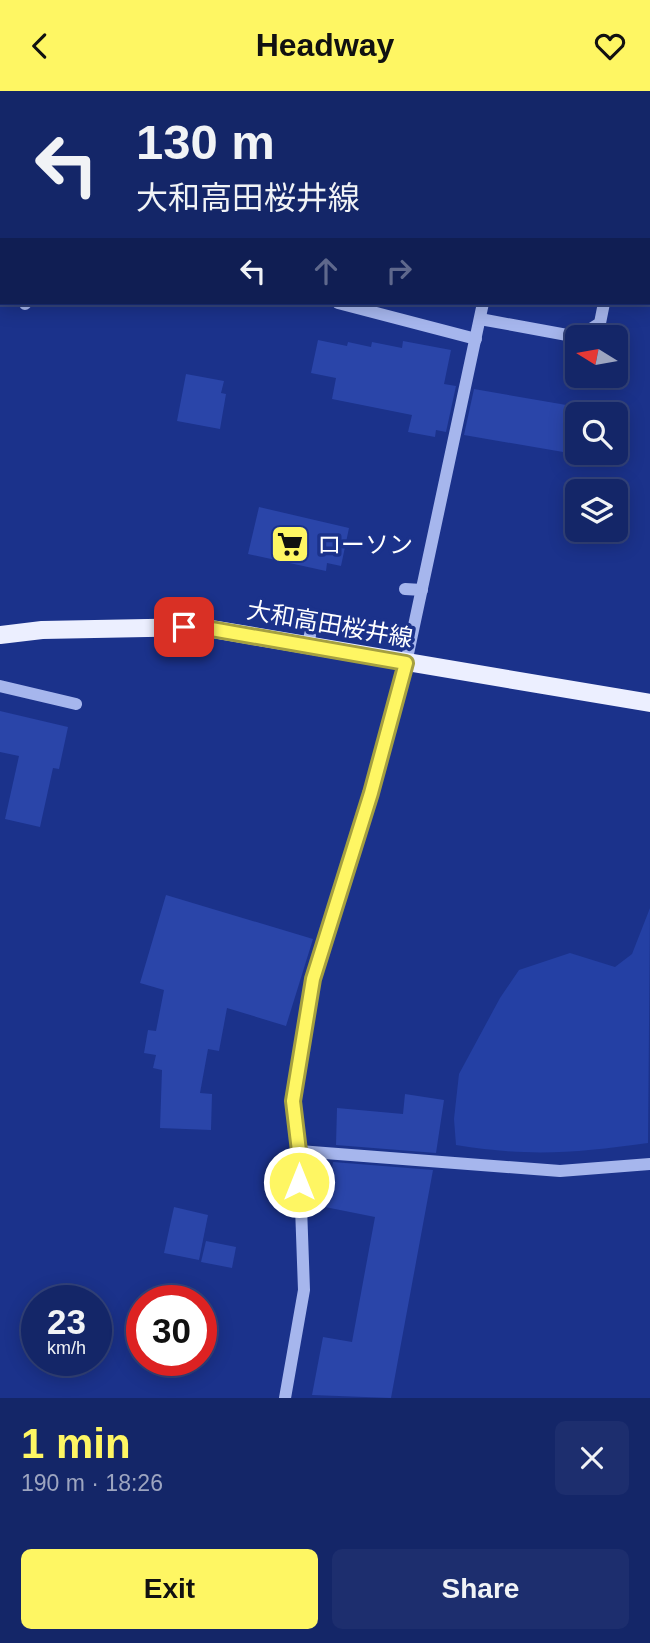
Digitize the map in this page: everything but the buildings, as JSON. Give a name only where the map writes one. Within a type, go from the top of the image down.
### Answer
[{"type":"main road","name":"大和高田桜井線","points":[[0,635],[43,630],[200,627],[650,703]]},
{"type":"street","points":[[346,305],[475,339]]},
{"type":"street","points":[[285,1398],[304,1290],[299,1151],[293,1101],[313,979],[371,793],[406,663],[483,305]]},
{"type":"street","points":[[480,319],[578,337],[600,323],[604,305]]},
{"type":"street","points":[[405,589],[422,590]]},
{"type":"street","points":[[308,644],[312,625]]},
{"type":"street","points":[[0,686],[76,704]]},
{"type":"street","points":[[299,1151],[560,1171],[650,1164]]},
{"type":"shaded area","points":[[650,908],[648,1143],[552,1152],[507,1151],[456,1145],[454,1119],[459,1074],[500,998],[519,970],[570,953],[615,967],[632,954]]},
{"type":"place","name":"ローソン","points":[[290,544]]},
{"type":"route","points":[[184,627],[200,627],[308,644],[406,663],[371,793],[313,979],[293,1101],[299,1151],[299,1182]]}]
